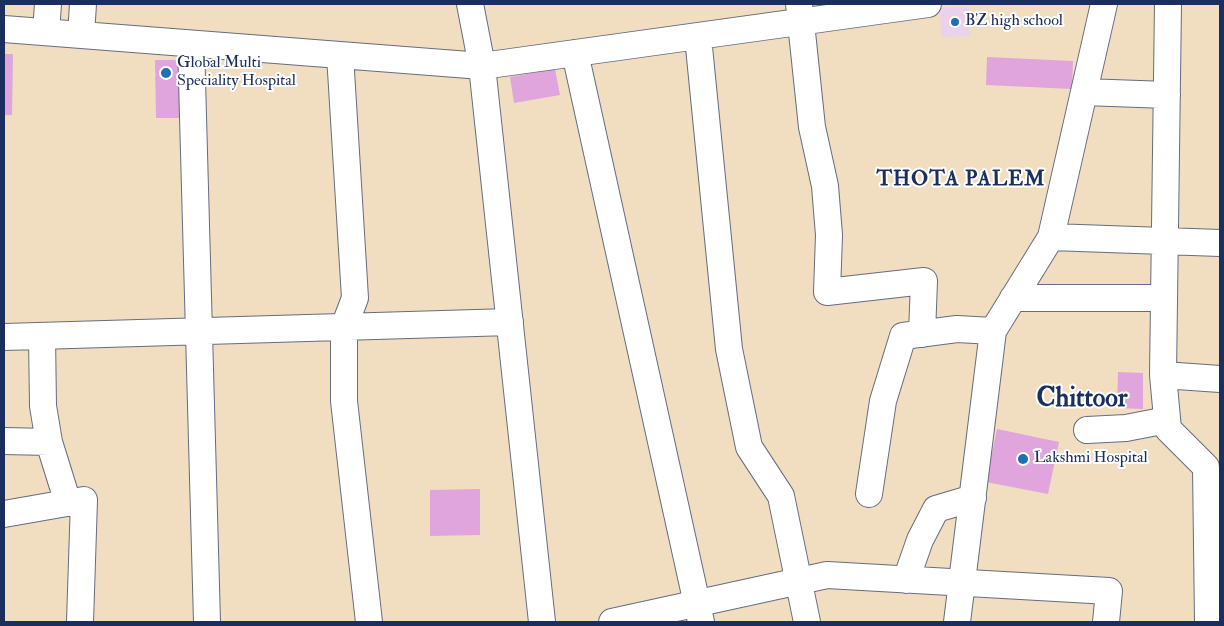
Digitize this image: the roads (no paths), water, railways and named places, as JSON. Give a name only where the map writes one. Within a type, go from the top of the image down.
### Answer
[{"type":"street","points":[[46,32],[48,4]]},
{"type":"street","points":[[81,35],[83,4]]},
{"type":"street","points":[[470,4],[482,66],[542,622]]},
{"type":"street","points":[[4,29],[482,66],[698,37],[800,13],[928,4]]},
{"type":"street","points":[[957,622],[993,331],[1051,237],[1104,4]]},
{"type":"street","points":[[1168,4],[1163,376],[1168,430],[1213,467],[1208,622]]},
{"type":"street","points":[[800,13],[812,127],[825,186],[829,235],[827,292],[924,281],[922,334]]},
{"type":"street","points":[[698,37],[729,349],[749,448],[781,496],[807,622]]},
{"type":"street","points":[[190,44],[207,622]]},
{"type":"street","points":[[575,53],[699,613]]},
{"type":"street","points":[[340,55],[355,298],[344,327],[344,401],[369,622]]},
{"type":"street","points":[[1084,92],[1167,94]]},
{"type":"street","points":[[1051,237],[1220,243]]},
{"type":"street","points":[[1013,298],[1164,298]]},
{"type":"street","points":[[4,337],[510,322]]},
{"type":"street","points":[[869,494],[883,401],[903,336],[957,329],[993,331]]},
{"type":"street","points":[[42,336],[43,406],[50,442],[68,503]]},
{"type":"street","points":[[1163,376],[1220,379]]},
{"type":"street","points":[[1087,430],[1126,428],[1167,420]]},
{"type":"street","points":[[4,441],[50,442]]},
{"type":"street","points":[[906,580],[920,540],[936,509],[973,498]]},
{"type":"street","points":[[4,514],[84,500],[80,622]]},
{"type":"street","points":[[612,622],[699,613],[799,581],[827,575],[1109,591],[1106,622]]},
{"type":"place","name":"BZ high school","points":[[955,22]]},
{"type":"place","name":"Global Multi Speciality Hospital","points":[[166,73]]},
{"type":"place","name":"Lakshmi Hospital","points":[[1023,459]]},
{"type":"district","name":"THOTA PALEM","points":[[961,180]]},
{"type":"district","name":"Chittoor","points":[[1082,400]]}]
